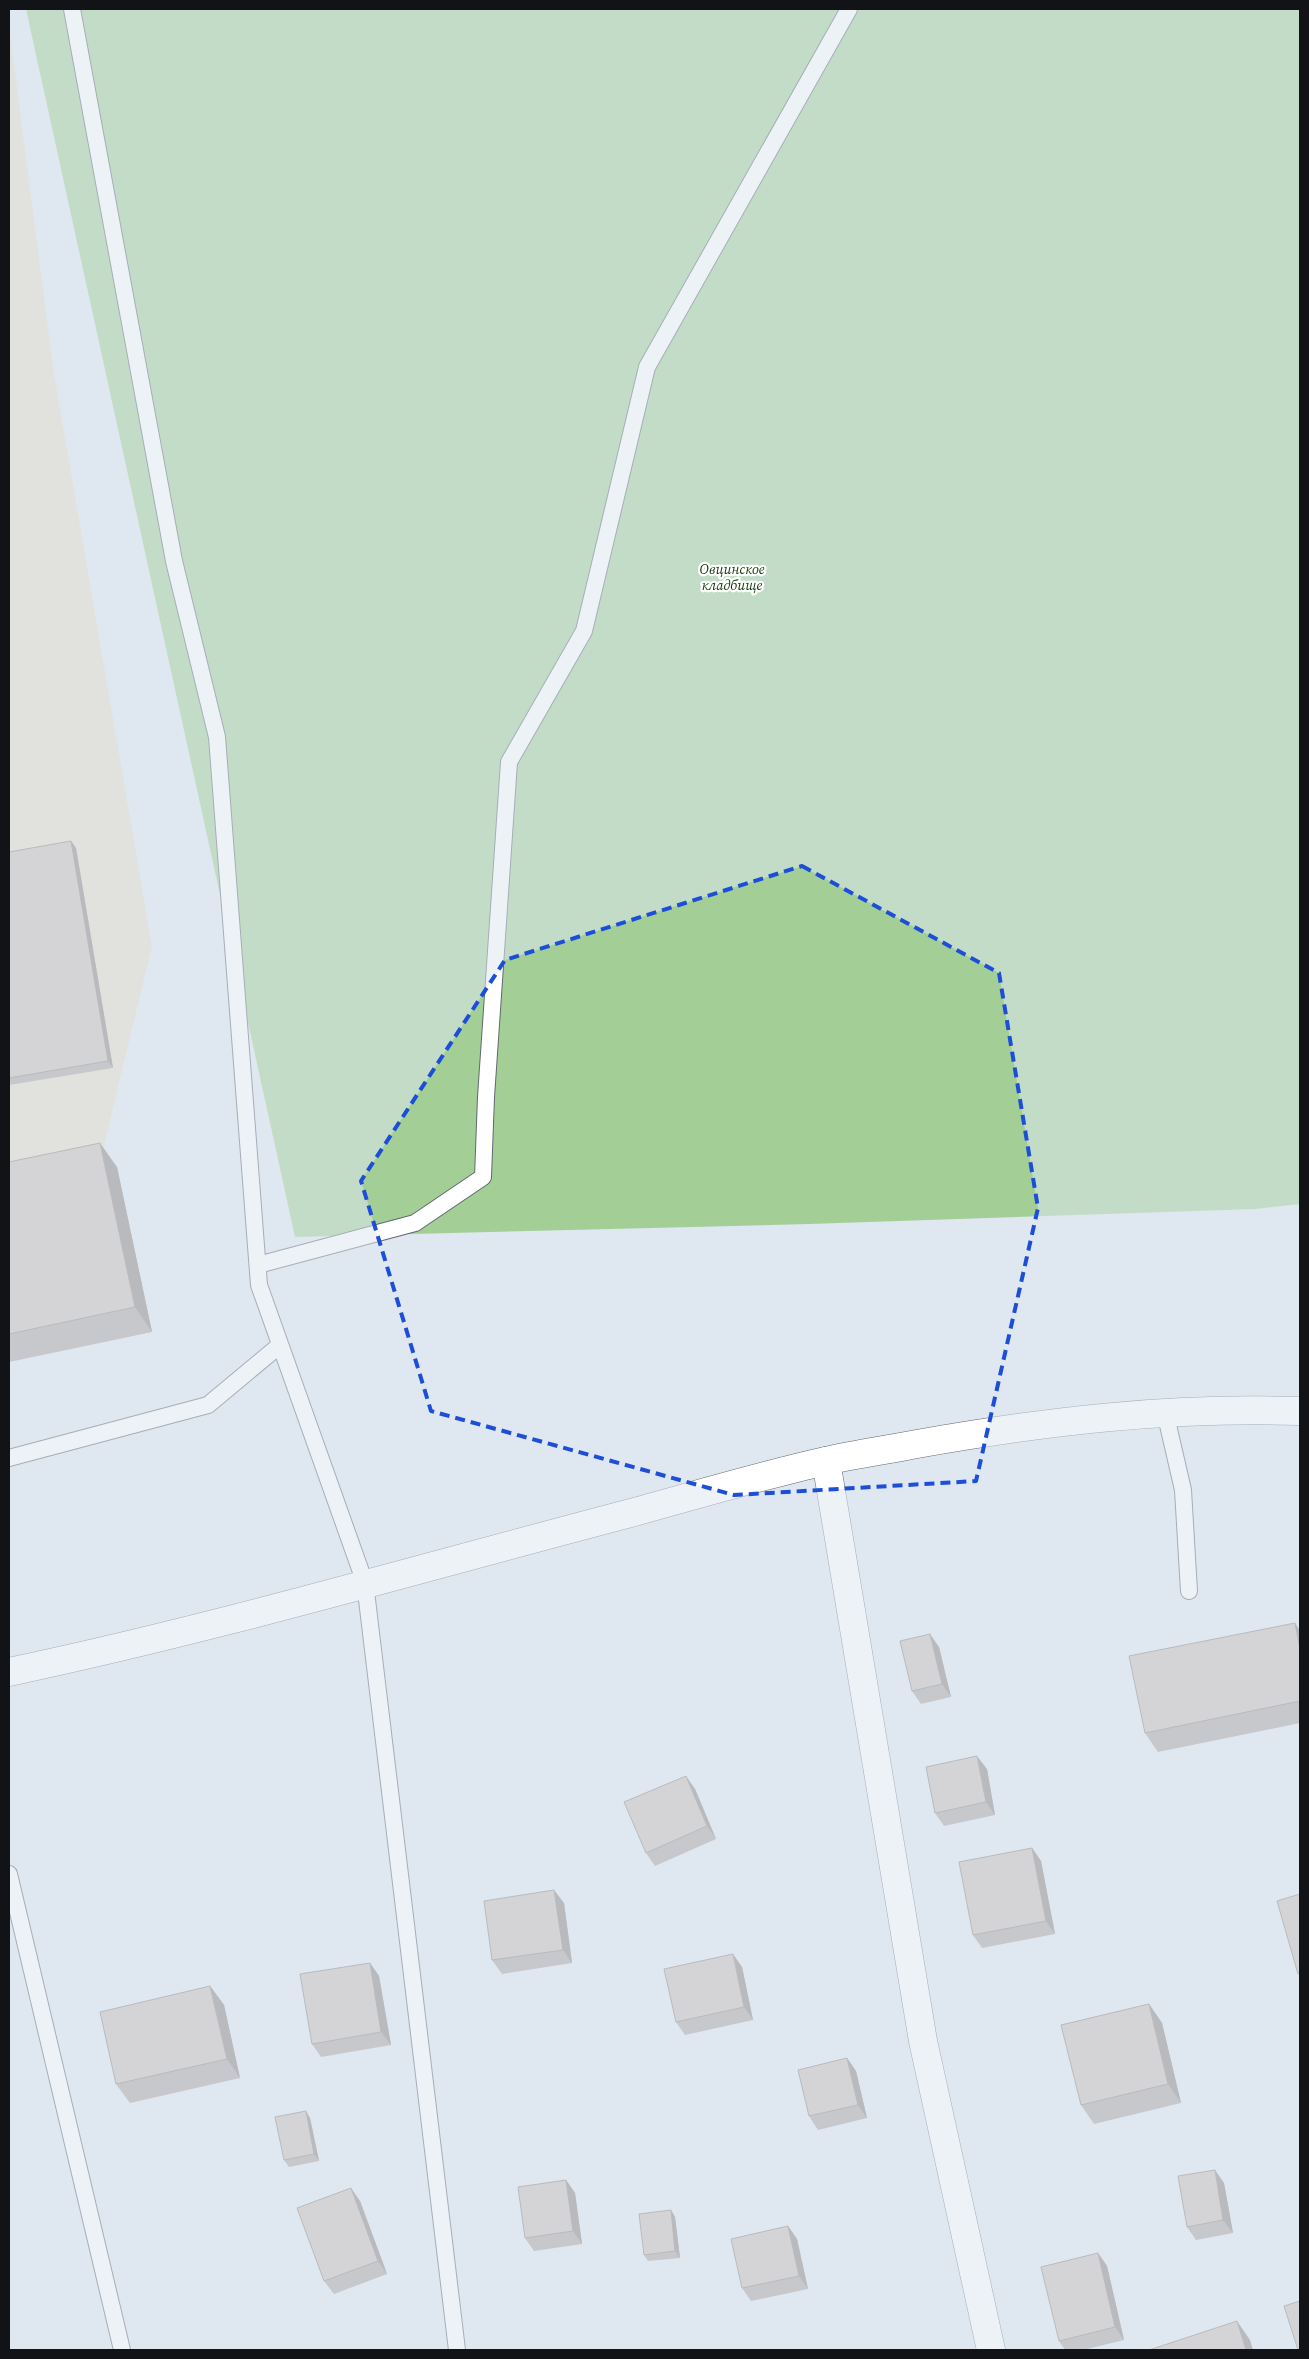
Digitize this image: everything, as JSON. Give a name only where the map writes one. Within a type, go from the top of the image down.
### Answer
[{"type":"main road","points":[[9,1672],[162,1638],[265,1612],[365,1583],[826,1460],[986,1432],[1094,1417],[1256,1409],[1300,1411]]},
{"type":"main road","points":[[826,1460],[923,2041],[991,2350]]},
{"type":"lane","points":[[72,9],[174,561],[217,737],[259,1285],[365,1583],[457,2350]]},
{"type":"lane","points":[[258,1264],[415,1222],[483,1177],[486,1097],[509,762],[584,631],[648,367],[849,9]]},
{"type":"lane","points":[[9,1458],[208,1405],[280,1345]]},
{"type":"lane","points":[[1165,1412],[1183,1490],[1189,1591]]},
{"type":"lane","points":[[9,1874],[122,2350]]},
{"type":"highlighted area","points":[[802,866],[999,973],[1038,1208],[976,1481],[734,1495],[431,1411],[361,1181],[505,960]]},
{"type":"shaded area","points":[[9,27],[54,374],[152,946],[102,1154],[9,1177]]},
{"type":"green space","name":"Овцинское кладбище","points":[[26,9],[1300,9],[1300,1204],[1255,1209],[809,1224],[295,1237]]},
{"type":"building","points":[[71,841],[108,1061],[9,1078],[9,852]]},
{"type":"building","points":[[100,1143],[135,1307],[9,1334],[9,1162]]},
{"type":"building","points":[[1295,1623],[1300,1649],[1300,1701],[1145,1733],[1129,1656]]},
{"type":"building","points":[[930,1634],[942,1684],[912,1691],[900,1641]]},
{"type":"building","points":[[977,1756],[986,1802],[935,1813],[926,1767]]},
{"type":"building","points":[[686,1776],[707,1826],[646,1853],[624,1802]]},
{"type":"building","points":[[1032,1848],[1046,1921],[973,1935],[959,1862]]},
{"type":"building","points":[[554,1890],[563,1950],[492,1960],[484,1901]]},
{"type":"building","points":[[1300,1894],[1300,1973],[1298,1974],[1277,1901]]},
{"type":"building","points":[[733,1954],[744,2007],[676,2022],[664,1969]]},
{"type":"building","points":[[370,1963],[381,2032],[312,2044],[300,1974]]},
{"type":"building","points":[[210,1986],[227,2059],[116,2084],[100,2012]]},
{"type":"building","points":[[1149,2004],[1168,2084],[1081,2105],[1061,2025]]},
{"type":"building","points":[[847,2058],[858,2105],[809,2116],[798,2070]]},
{"type":"building","points":[[306,2111],[314,2154],[284,2160],[275,2117]]},
{"type":"building","points":[[1215,2170],[1223,2220],[1187,2227],[1178,2176]]},
{"type":"building","points":[[566,2180],[573,2231],[525,2238],[518,2187]]},
{"type":"building","points":[[351,2188],[378,2261],[324,2281],[297,2208]]},
{"type":"building","points":[[671,2210],[675,2251],[644,2255],[639,2214]]},
{"type":"building","points":[[788,2226],[799,2276],[742,2288],[731,2239]]},
{"type":"building","points":[[1098,2253],[1115,2327],[1059,2341],[1041,2267]]},
{"type":"building","points":[[1300,2301],[1300,2350],[1298,2350],[1284,2306]]},
{"type":"building","points":[[1237,2321],[1246,2350],[1149,2350]]}]
